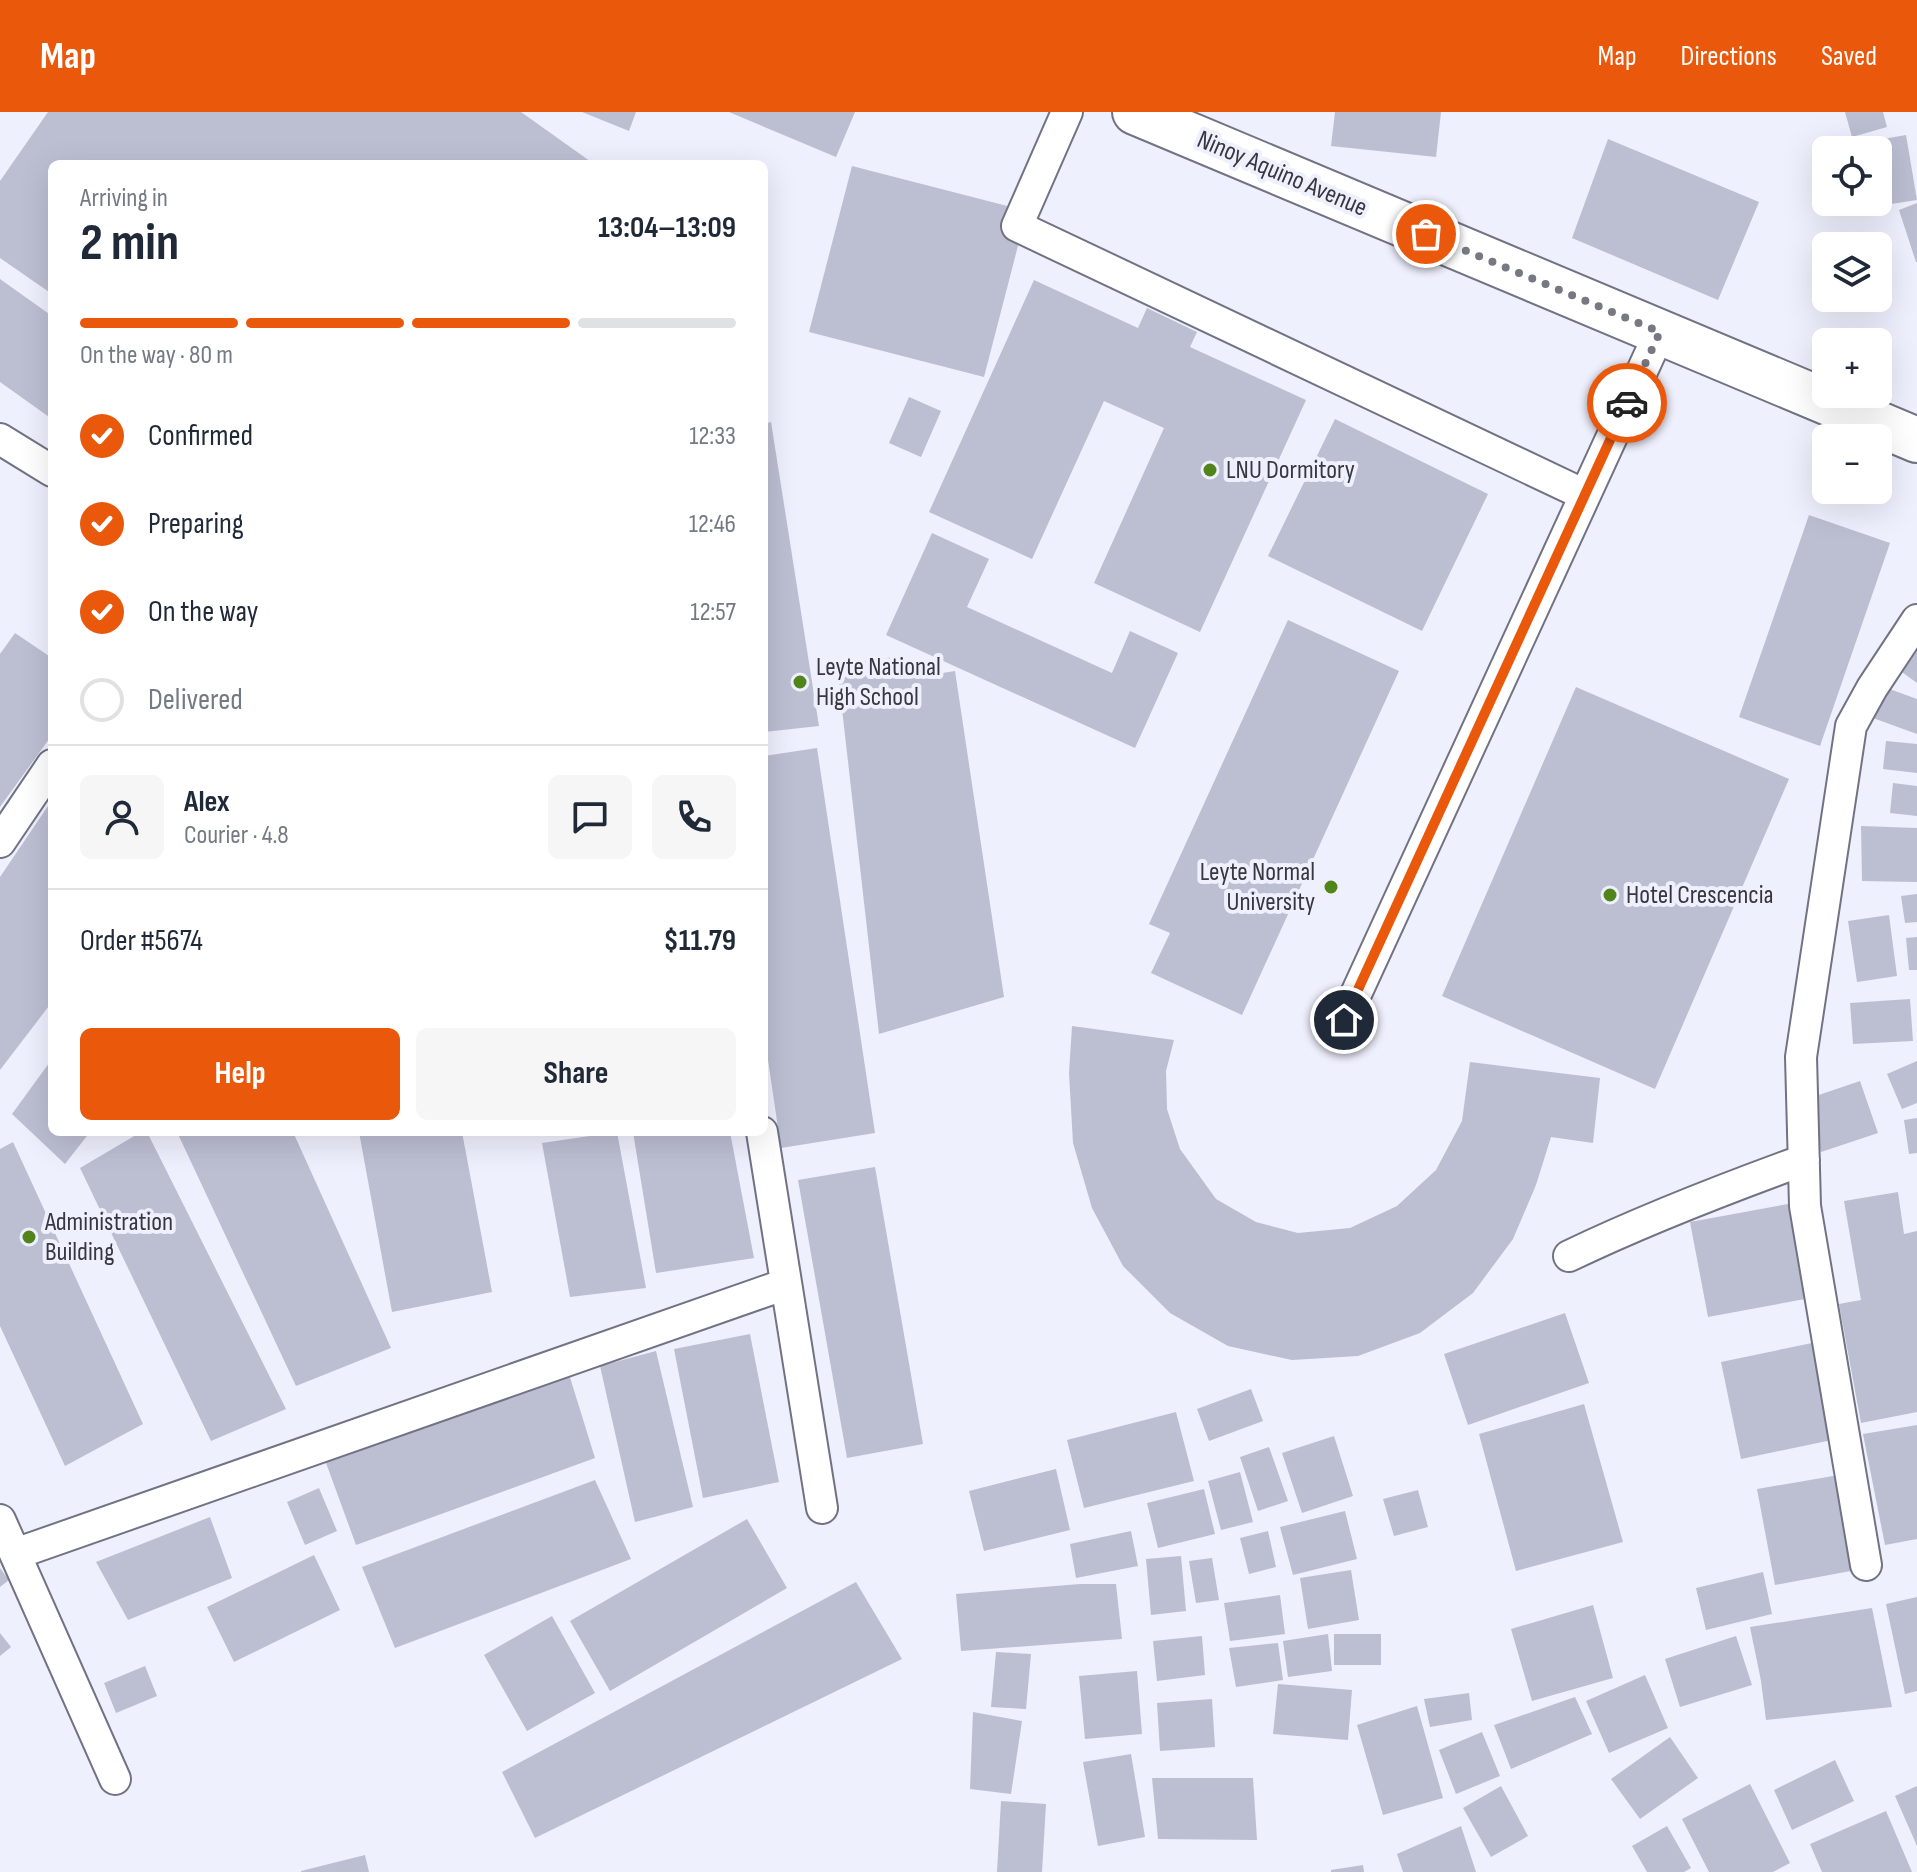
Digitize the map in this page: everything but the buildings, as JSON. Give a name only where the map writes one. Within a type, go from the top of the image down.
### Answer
[{"type":"main road","name":"Ninoy Aquino Avenue","points":[[1135,112],[1917,440]]},
{"type":"lane","points":[[1067,112],[1017,226],[1585,495]]},
{"type":"lane","points":[[1344,1020],[1660,332]]},
{"type":"lane","points":[[0,439],[48,469]]},
{"type":"lane","points":[[1866,1565],[1805,1206],[1801,1057],[1851,726],[1917,620]]},
{"type":"lane","points":[[0,842],[48,771]]},
{"type":"lane","points":[[763,1136],[822,1508]]},
{"type":"lane","points":[[1569,1256],[1637,1224],[1804,1160]]},
{"type":"lane","points":[[15,1554],[786,1284]]},
{"type":"lane","points":[[0,1520],[115,1779]]},
{"type":"way so far","points":[[1426,234],[1660,332],[1627,403]]},
{"type":"place","name":"LNU Dormitory","points":[[1210,470]]},
{"type":"place","name":"Leyte National High School","points":[[800,682]]},
{"type":"place","name":"Leyte Normal University","points":[[1331,887]]},
{"type":"place","name":"Hotel Crescencia","points":[[1610,895]]},
{"type":"place","name":"Administration Building","points":[[29,1237]]},
{"type":"route","points":[[1344,1020],[1627,403]]}]
